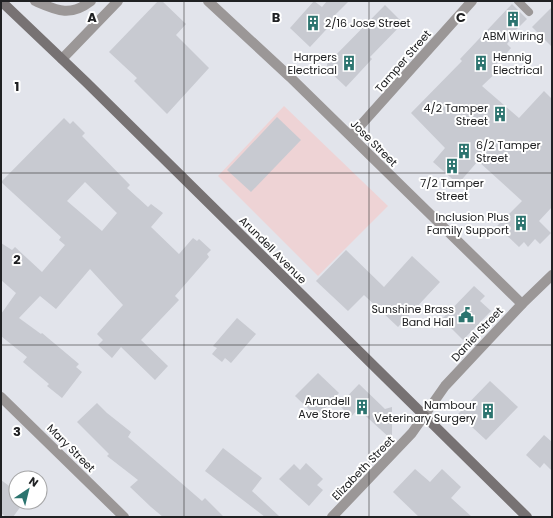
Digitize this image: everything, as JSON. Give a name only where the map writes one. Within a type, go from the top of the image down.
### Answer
[{"type":"main road","name":"Arundell Avenue","points":[[1,1],[62,59],[527,517]]},
{"type":"street","points":[[36,1],[54,9],[71,12],[79,9],[91,1]]},
{"type":"street","points":[[62,59],[118,1]]},
{"type":"street","name":"Jose Street","points":[[208,1],[351,136],[522,304]]},
{"type":"street","name":"Tamper Street","points":[[351,136],[472,1]]},
{"type":"street","name":"Daniel Street","points":[[424,415],[445,386],[522,304],[552,275]]},
{"type":"street","name":"Mary Street","points":[[1,397],[124,517]]},
{"type":"street","name":"Elizabeth Street","points":[[332,517],[404,441],[424,415]]},
{"type":"lane","points":[[518,1],[529,12]]},
{"type":"shaded area","points":[[284,106],[388,206],[318,276],[218,176]]},
{"type":"building","points":[[158,1],[162,1],[186,24],[176,35],[209,68],[167,114],[134,81],[137,78],[109,52]]},
{"type":"building","name":"2/16 Jose Street","points":[[314,1],[322,7],[327,1],[349,1],[333,17],[336,19],[310,47],[290,28]]},
{"type":"building","points":[[512,4],[527,19],[508,38],[510,40],[507,44],[511,48],[497,64],[501,68],[482,86],[519,118],[544,91],[552,99],[552,207],[539,221],[551,233],[540,244],[535,239],[528,247],[524,242],[519,247],[497,226],[522,201],[478,161],[458,184],[433,162],[445,148],[411,113],[462,61],[460,59]]},
{"type":"building","points":[[385,5],[403,23],[370,57],[372,59],[346,87],[327,69],[327,64]]},
{"type":"building","points":[[552,7],[552,47],[532,27]]},
{"type":"building","points":[[277,117],[301,140],[251,192],[227,170]]},
{"type":"building","points":[[64,118],[70,124],[73,121],[85,133],[82,136],[130,185],[127,188],[148,207],[151,204],[163,213],[151,227],[179,254],[193,238],[197,241],[199,239],[211,250],[207,254],[209,257],[175,296],[179,300],[141,340],[168,366],[155,380],[121,347],[112,358],[98,345],[103,340],[97,334],[123,305],[90,269],[56,309],[40,296],[19,318],[41,334],[42,333],[79,364],[76,367],[82,372],[62,398],[47,386],[49,384],[23,362],[27,357],[1,336],[1,314],[16,293],[1,280],[1,243],[12,250],[15,247],[42,272],[65,245],[59,240],[61,237],[1,182]],"holes":[[[85,182],[117,213],[102,231],[67,201]]]},
{"type":"building","points":[[346,250],[384,287],[412,256],[440,282],[398,327],[364,295],[348,311],[316,281]]},
{"type":"building","name":"Sunshine Brass Band Hall","points":[[474,286],[485,296],[480,301],[491,311],[463,340],[442,319]]},
{"type":"building","points":[[237,318],[256,334],[231,363],[225,358],[222,362],[212,354],[217,348],[213,346]]},
{"type":"building","points":[[318,373],[339,393],[317,417],[295,396]]},
{"type":"building","name":"Nambour Veterinary Surgery","points":[[490,381],[518,407],[486,440],[458,414]]},
{"type":"building","name":"Arundell Ave Store","points":[[359,384],[385,409],[392,407],[392,440],[358,409],[351,417],[339,405]]},
{"type":"building","points":[[97,403],[131,432],[128,437],[202,501],[205,498],[224,517],[163,517],[151,507],[130,487],[138,480],[107,456],[109,454],[77,422]]},
{"type":"building","points":[[544,435],[552,442],[552,471],[544,463],[540,468],[526,455]]},
{"type":"building","points":[[223,448],[262,478],[252,491],[279,516],[278,517],[265,517],[205,471]]},
{"type":"building","points":[[306,463],[323,479],[317,485],[323,490],[309,506],[279,479],[294,464],[300,470]]},
{"type":"building","points":[[415,469],[430,482],[442,469],[461,487],[451,498],[472,517],[419,517],[393,492]]},
{"type":"building","points":[[1,480],[8,485],[8,510],[18,510],[13,517],[6,517],[1,513]]},
{"type":"place","name":"ABM Wiring","points":[[513,19]]},
{"type":"place","name":"2/16 Jose Street","points":[[313,23]]},
{"type":"place","name":"Harpers Electrical","points":[[349,63]]},
{"type":"place","name":"Hennig Electrical","points":[[481,63]]},
{"type":"place","name":"4/2 Tamper Street","points":[[500,114]]},
{"type":"place","name":"6/2 Tamper Street","points":[[464,151]]},
{"type":"place","name":"7/2 Tamper Street","points":[[452,166]]},
{"type":"place","name":"Inclusion Plus Family Support","points":[[521,223]]},
{"type":"place","name":"Sunshine Brass Band Hall","points":[[466,315]]},
{"type":"place","name":"Arundell Ave Store","points":[[362,407]]},
{"type":"place","name":"Nambour Veterinary Surgery","points":[[488,411]]}]
